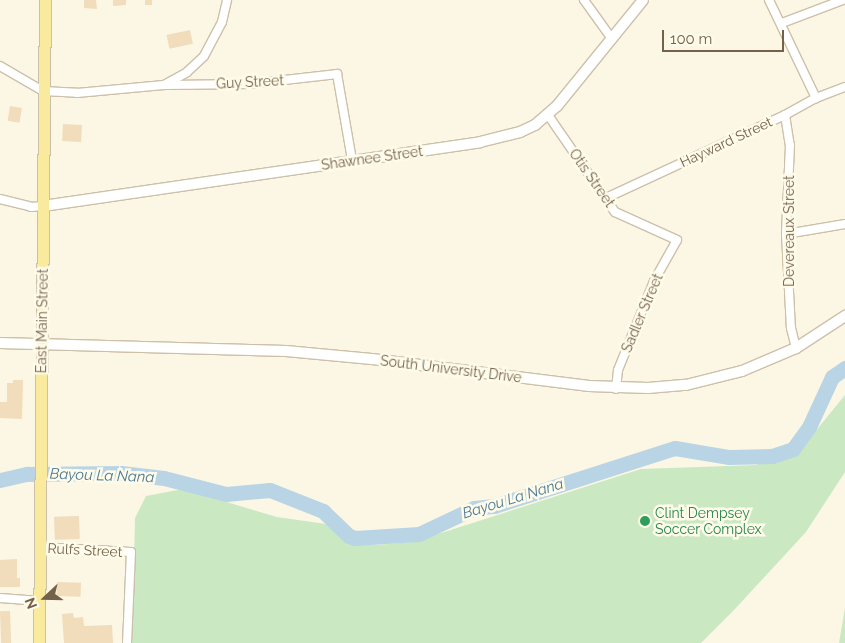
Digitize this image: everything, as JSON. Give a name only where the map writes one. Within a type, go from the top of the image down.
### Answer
[{"type":"main road","name":"East Main Street","points":[[39,643],[45,0]]},
{"type":"main road","name":"Shawnee Street","points":[[43,206],[506,137],[535,125],[548,115],[644,0]]},
{"type":"main road","name":"South University Drive","points":[[0,343],[162,345],[286,351],[616,388],[686,385],[718,378],[769,361],[796,348],[845,316]]},
{"type":"street","points":[[164,85],[187,72],[204,56],[222,22],[227,0]]},
{"type":"street","points":[[584,0],[612,39]]},
{"type":"street","points":[[769,0],[782,23],[816,98]]},
{"type":"street","points":[[782,23],[843,0]]},
{"type":"street","points":[[0,66],[43,91]]},
{"type":"street","name":"Guy Street","points":[[43,91],[77,93],[164,85],[249,84],[337,74],[352,160]]},
{"type":"street","name":"Hayward Street","points":[[606,198],[785,115],[816,98],[845,87]]},
{"type":"street","name":"Otis Street","points":[[548,115],[616,212],[625,218],[676,240]]},
{"type":"street","name":"Devereaux Street","points":[[785,115],[790,145],[786,234],[791,328],[796,348]]},
{"type":"street","points":[[0,199],[31,207],[43,206]]},
{"type":"street","points":[[786,234],[845,224]]},
{"type":"street","name":"Sadler Street","points":[[616,388],[618,370],[650,290],[676,240]]},
{"type":"street","name":"Rulfs Street","points":[[40,548],[131,552],[127,643]]},
{"type":"street","points":[[0,598],[40,601]]},
{"type":"green space","name":"Clint Dempsey Soccer Complex","points":[[845,395],[845,472],[806,532],[701,643],[132,643],[135,518],[146,496],[183,489],[277,517],[326,524],[350,544],[376,545],[413,542],[641,469],[756,465],[800,450]]},
{"type":"green space","points":[[845,608],[845,643],[839,643]]},
{"type":"building","points":[[84,0],[96,0],[97,9],[84,8]]},
{"type":"building","points":[[113,0],[126,0],[126,5],[113,6]]},
{"type":"building","points":[[145,0],[152,0],[152,5],[145,5]]},
{"type":"building","points":[[190,30],[193,44],[169,49],[167,35]]},
{"type":"building","points":[[10,106],[22,108],[20,123],[8,121]]},
{"type":"building","points":[[63,124],[82,125],[81,142],[62,141]]},
{"type":"building","points":[[13,380],[23,380],[22,419],[0,418],[0,402],[7,402],[7,383],[13,383]]},
{"type":"building","points":[[79,516],[80,539],[55,540],[54,517]]},
{"type":"building","points":[[17,559],[17,578],[20,578],[20,587],[0,587],[0,560]]},
{"type":"building","points":[[57,582],[81,583],[80,597],[57,596]]},
{"type":"building","points":[[0,611],[10,611],[11,643],[1,643]]},
{"type":"building","points":[[73,613],[74,618],[83,617],[84,626],[112,625],[113,643],[64,643],[62,614]]},
{"type":"waterway","name":"Bayou La Nana","points":[[0,480],[27,474],[121,473],[164,478],[226,494],[270,490],[323,511],[349,536],[355,538],[419,534],[474,508],[494,506],[675,448],[729,457],[772,456],[793,449],[809,427],[832,377],[845,368]]},
{"type":"place","name":"Clint Dempsey Soccer Complex","points":[[645,521]]}]
